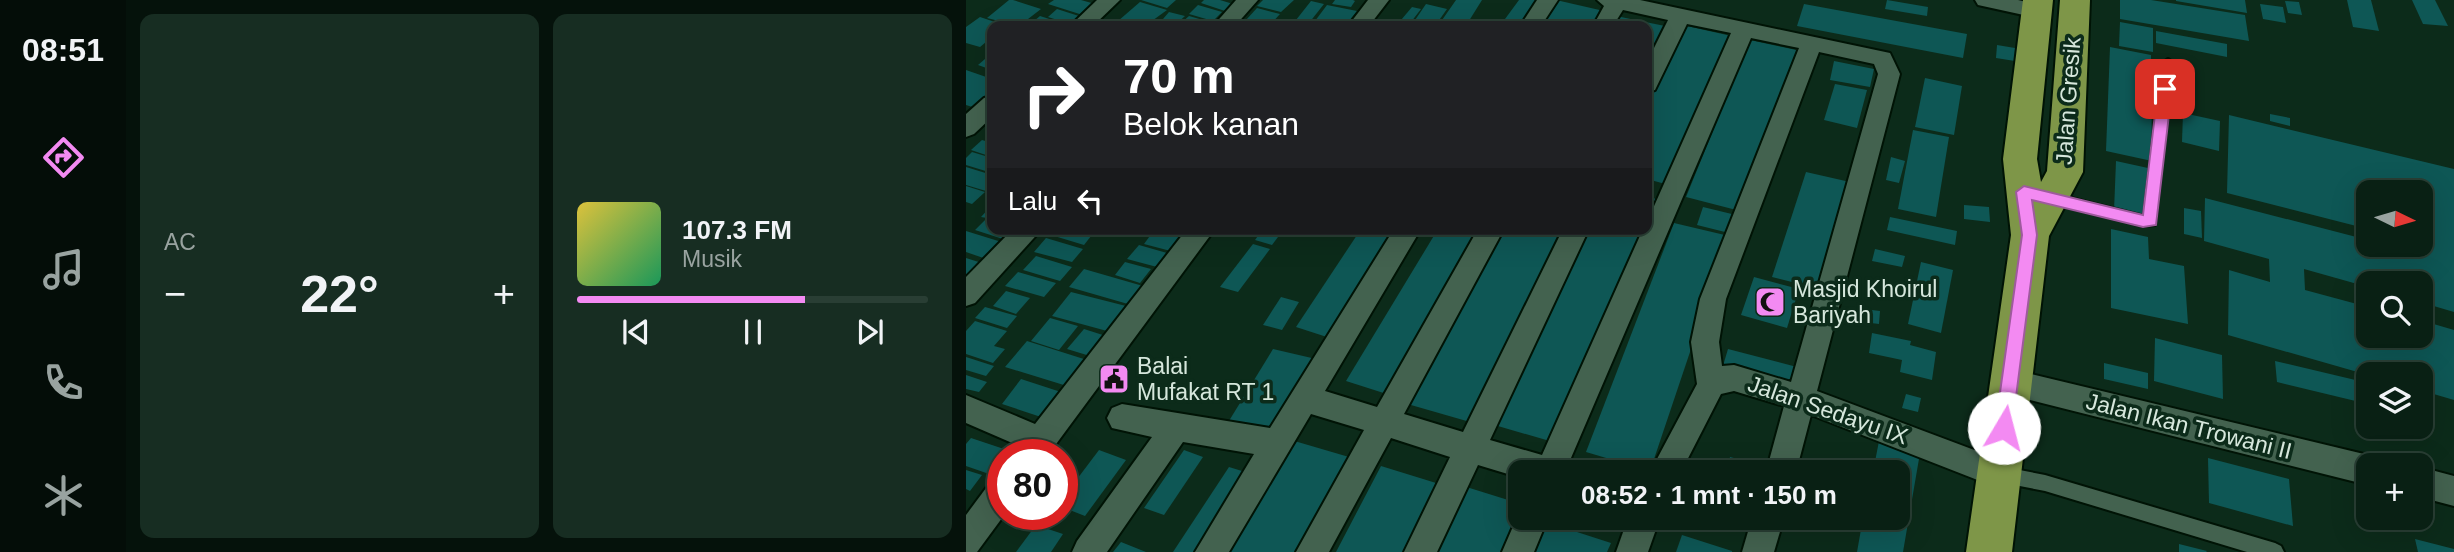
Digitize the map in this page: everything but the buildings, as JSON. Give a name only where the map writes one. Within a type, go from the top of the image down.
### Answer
[{"type":"highway","name":"Jalan Gresik","points":[[1989,552],[2029,235],[2038,195],[2065,172],[2075,0]]},
{"type":"highway","name":"Jalan Gresik","points":[[2037,5],[2020,159],[2038,195]]},
{"type":"street","points":[[1086,21],[1110,0]]},
{"type":"street","points":[[1228,21],[1248,0]]},
{"type":"street","points":[[1362,21],[1378,0]]},
{"type":"street","points":[[1533,21],[1548,0]]},
{"type":"street","points":[[1985,0],[2037,5]]},
{"type":"street","points":[[1605,21],[1612,1],[1882,58],[1889,74],[1784,460]]},
{"type":"street","points":[[1652,75],[1681,15]]},
{"type":"street","points":[[1555,460],[1744,28]]},
{"type":"street","points":[[1671,460],[1711,385],[1705,342],[1713,299],[1812,43]]},
{"type":"street","points":[[966,128],[987,109]]},
{"type":"street","points":[[966,295],[1023,235]]},
{"type":"street","points":[[1042,439],[1197,235]]},
{"type":"street","points":[[1211,552],[1404,235]]},
{"type":"street","points":[[1312,552],[1488,235]]},
{"type":"street","points":[[1420,552],[1574,235]]},
{"type":"street","name":"Jalan Sedayu IX","points":[[1711,385],[1721,379],[1734,378],[1801,398],[1998,473]]},
{"type":"street","name":"Jalan Ikan Trowani II","points":[[2010,382],[2356,467]]},
{"type":"street","points":[[1305,399],[1510,460]]},
{"type":"street","points":[[966,409],[1019,439]]},
{"type":"street","points":[[1122,418],[1278,444]]},
{"type":"street","points":[[1088,552],[1176,428]]},
{"type":"street","points":[[2433,485],[2454,491]]},
{"type":"street","points":[[966,541],[987,513]]},
{"type":"street","points":[[1518,552],[1527,530]]},
{"type":"street","points":[[1632,552],[1640,530]]},
{"type":"street","points":[[1758,552],[1764,530]]},
{"type":"lane","points":[[2038,195],[2150,221],[2168,63]]},
{"type":"lane","points":[[1998,473],[2045,483],[2275,552]]},
{"type":"place","name":"Masjid Khoirul Bariyah","points":[[1770,302]]},
{"type":"place","name":"Balai Mufakat RT 1","points":[[1114,379]]},
{"type":"route","points":[[2004,428],[2029,235],[2024,192],[2150,221],[2153,215],[2165,89]]}]
